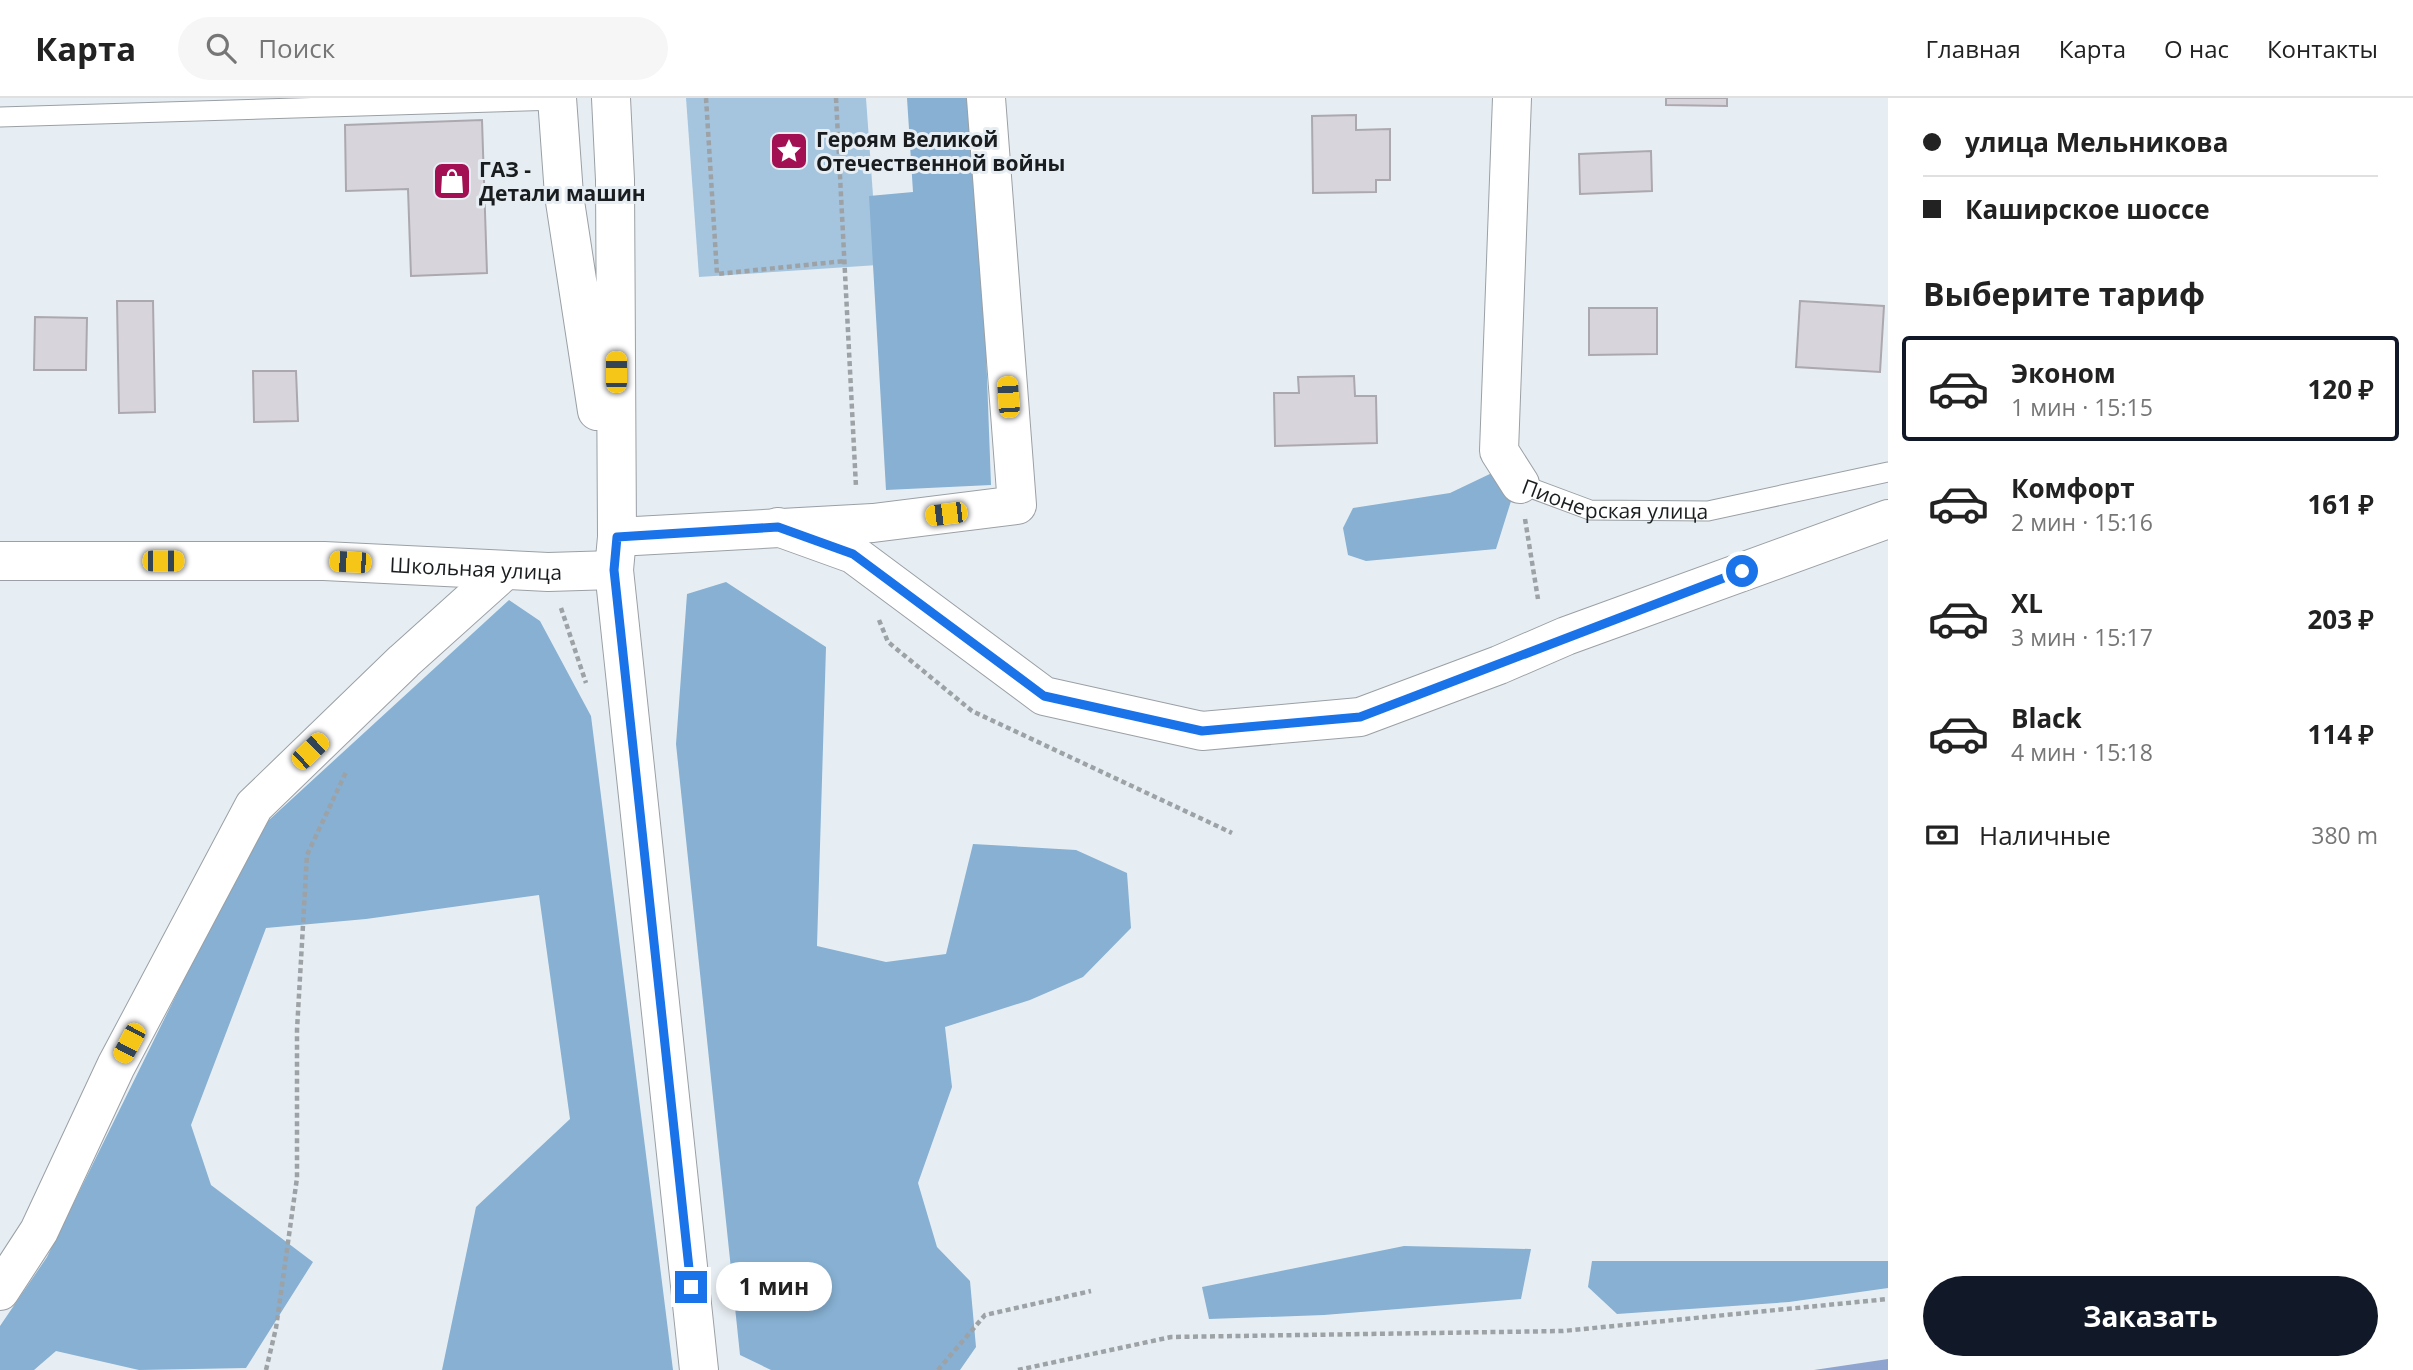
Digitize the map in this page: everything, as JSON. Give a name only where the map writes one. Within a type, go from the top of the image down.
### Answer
[{"type":"street","points":[[611,98],[615,180],[615,554]]},
{"type":"street","name":"Школьная улица","points":[[0,561],[324,561],[504,571],[778,527],[873,523],[1017,505],[986,98]]},
{"type":"street","name":"Пионерская улица","points":[[1512,98],[1499,451],[1520,484]]},
{"type":"street","points":[[557,99],[564,195],[615,554],[699,1370]]},
{"type":"street","points":[[778,527],[853,554],[1044,696],[1202,731],[1360,717],[1499,665],[1566,636],[1888,519]]},
{"type":"street","points":[[0,1291],[39,1231],[116,1066],[254,806],[404,661],[504,571]]},
{"type":"lane","points":[[0,117],[557,99]]},
{"type":"lane","name":"Пионерская улица","points":[[1520,484],[1590,510],[1708,511],[1888,472]]},
{"type":"path","points":[[706,98],[717,274],[845,261]]},
{"type":"path","points":[[836,98],[857,489]]},
{"type":"path","points":[[1520,484],[1538,599]]},
{"type":"path","points":[[266,1370],[276,1328],[297,1178],[296,1030],[307,855],[353,758]]},
{"type":"path","points":[[938,1370],[985,1315],[1090,1291]]},
{"type":"path","points":[[1018,1370],[1171,1337],[1563,1331],[1888,1299]]},
{"type":"shaded area","points":[[686,98],[866,98],[878,265],[699,277]]},
{"type":"shaded area","points":[[907,98],[969,98],[983,270],[991,485],[886,490],[869,196],[913,192]]},
{"type":"shaded area","points":[[1494,472],[1512,498],[1496,549],[1366,561],[1348,555],[1343,528],[1353,508],[1450,493]]},
{"type":"shaded area","points":[[726,582],[826,647],[817,946],[886,962],[946,954],[973,844],[1076,850],[1127,873],[1131,928],[1083,977],[1030,1000],[945,1027],[952,1087],[918,1183],[937,1247],[970,1281],[976,1347],[960,1370],[771,1370],[740,1355],[676,744],[687,594]]},
{"type":"shaded area","points":[[509,600],[540,621],[591,716],[673,1370],[442,1370],[476,1207],[570,1119],[539,895],[366,919],[266,928],[191,1125],[211,1185],[313,1262],[246,1368],[139,1370],[56,1351],[34,1370],[0,1370],[0,1326],[47,1257],[257,831]]},
{"type":"shaded area","points":[[1404,1246],[1531,1249],[1521,1299],[1324,1315],[1209,1319],[1202,1287]]},
{"type":"shaded area","points":[[1592,1261],[1888,1261],[1888,1288],[1789,1302],[1617,1314],[1588,1287]]},
{"type":"shaded area","points":[[1888,1359],[1888,1370],[1814,1370]]},
{"type":"building","points":[[1666,98],[1727,98],[1727,106],[1666,105]]},
{"type":"building","points":[[1356,115],[1356,130],[1390,129],[1390,180],[1376,180],[1376,192],[1313,193],[1312,116]]},
{"type":"building","points":[[482,120],[487,273],[411,276],[408,189],[346,191],[345,125]]},
{"type":"building","points":[[1651,151],[1652,191],[1580,194],[1579,154]]},
{"type":"building","points":[[117,301],[153,301],[155,412],[119,413]]},
{"type":"building","points":[[1800,301],[1884,306],[1880,372],[1796,367]]},
{"type":"building","points":[[1589,308],[1657,308],[1657,354],[1589,355]]},
{"type":"building","points":[[35,317],[87,318],[86,370],[34,370]]},
{"type":"building","points":[[253,371],[296,371],[298,421],[254,422]]},
{"type":"building","points":[[1354,376],[1355,396],[1376,396],[1377,443],[1275,446],[1274,393],[1299,393],[1298,377]]},
{"type":"place","name":"Героям Великой Отечественной войны","points":[[789,151]]},
{"type":"place","name":"ГАЗ - Детали машин","points":[[452,181]]},
{"type":"route","points":[[691,1287],[614,570],[617,537],[778,527],[853,554],[1044,696],[1202,731],[1360,717],[1499,665],[1566,636],[1742,571]]}]
